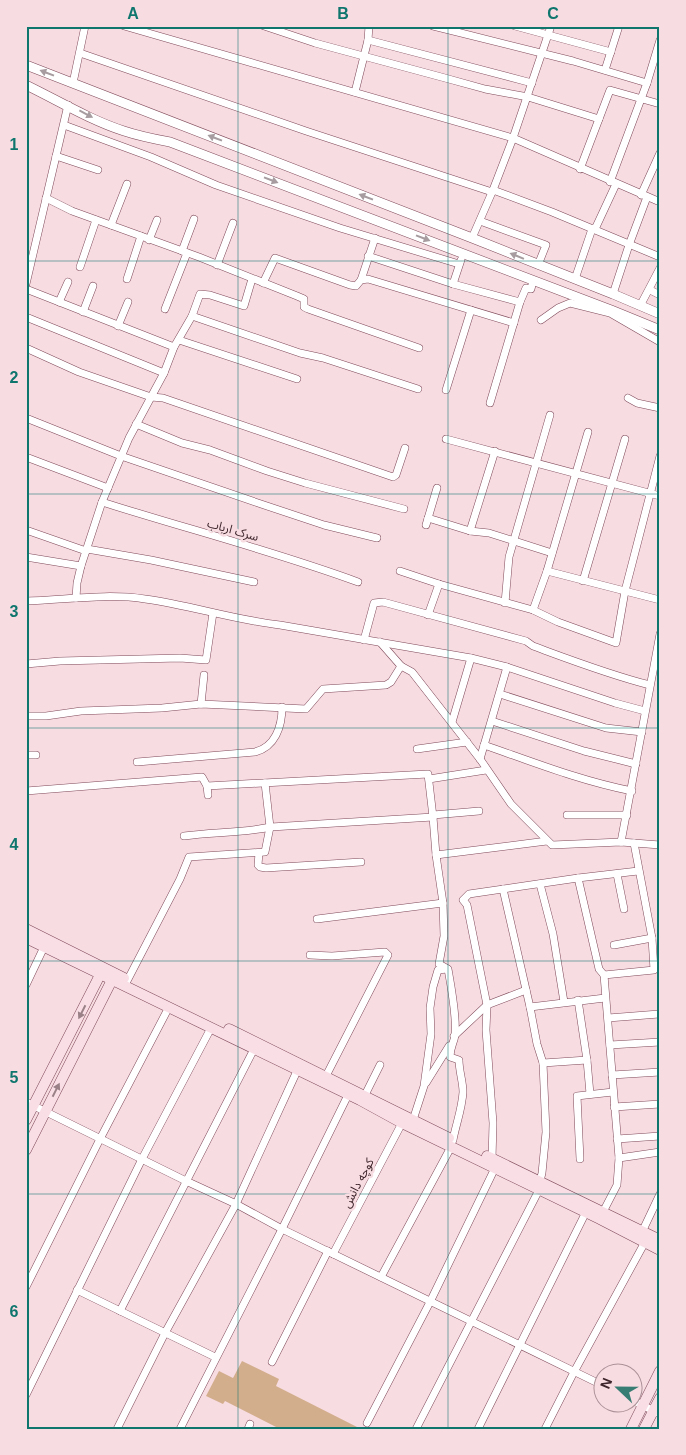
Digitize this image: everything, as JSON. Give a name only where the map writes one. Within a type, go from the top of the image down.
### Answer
[{"type":"main road","points":[[26,929],[102,972]]},
{"type":"main road","points":[[26,938],[326,1076],[413,1120],[452,1143]]},
{"type":"main road","points":[[26,1120],[30,1104],[102,972]]},
{"type":"main road","points":[[26,1150],[114,977]]},
{"type":"main road","points":[[126,983],[169,1007],[297,1071],[402,1123],[452,1143],[493,1163],[586,1212],[644,1237],[660,1240]]},
{"type":"main road","points":[[539,1186],[604,1212],[644,1237],[660,1250]]},
{"type":"main road","points":[[644,1394],[660,1371]]},
{"type":"main road","points":[[644,1429],[656,1413],[660,1398]]},
{"type":"main road","points":[[631,1429],[636,1412]]},
{"type":"street","points":[[73,83],[85,26]]},
{"type":"street","points":[[124,26],[513,138],[580,169],[660,202]]},
{"type":"street","points":[[264,26],[315,43],[485,89],[528,96],[599,119]]},
{"type":"street","points":[[355,92],[368,40],[369,26]]},
{"type":"street","points":[[433,26],[647,82]]},
{"type":"street","points":[[515,26],[612,52]]},
{"type":"street","points":[[472,238],[493,191],[513,138],[551,26]]},
{"type":"street","points":[[606,70],[619,26]]},
{"type":"street","points":[[368,40],[532,83]]},
{"type":"street","points":[[575,279],[592,229],[596,227],[613,183],[660,40]]},
{"type":"street","points":[[80,54],[306,131],[493,191],[660,257]]},
{"type":"street","points":[[26,65],[472,238],[660,314]]},
{"type":"street","points":[[26,86],[124,131],[146,138],[170,142],[660,330]]},
{"type":"street","points":[[580,169],[610,90],[660,104]]},
{"type":"street","points":[[26,284],[28,263],[68,105]]},
{"type":"street","points":[[64,124],[151,157],[216,185],[340,228],[459,264]]},
{"type":"street","points":[[613,294],[644,196],[660,154]]},
{"type":"street","points":[[56,156],[98,170]]},
{"type":"street","points":[[315,197],[322,180]]},
{"type":"street","points":[[111,225],[127,184]]},
{"type":"street","points":[[46,198],[72,211],[217,264],[304,299],[304,308],[419,348]]},
{"type":"street","points":[[165,309],[185,252],[194,219]]},
{"type":"street","points":[[80,267],[96,220]]},
{"type":"street","points":[[150,240],[157,220]]},
{"type":"street","points":[[480,221],[546,245],[538,265]]},
{"type":"street","points":[[217,264],[233,223]]},
{"type":"street","points":[[127,279],[140,236]]},
{"type":"street","points":[[263,283],[275,258],[356,286],[361,280],[375,238]]},
{"type":"street","points":[[453,284],[464,254]]},
{"type":"street","points":[[368,256],[453,284],[520,302]]},
{"type":"street","points":[[640,306],[660,268]]},
{"type":"street","points":[[76,598],[81,566],[102,502],[136,424],[164,373],[174,347],[192,316],[199,295],[202,293],[244,306],[252,279]]},
{"type":"street","points":[[361,280],[368,279],[514,324]]},
{"type":"street","points":[[490,403],[520,302],[526,288],[531,288],[533,281]]},
{"type":"street","points":[[59,302],[68,282]]},
{"type":"street","points":[[83,312],[94,286]]},
{"type":"street","points":[[26,289],[174,347]]},
{"type":"street","points":[[650,290],[660,296]]},
{"type":"street","points":[[118,326],[128,302]]},
{"type":"street","points":[[541,320],[558,308],[570,303],[610,313],[660,342]]},
{"type":"street","points":[[446,390],[471,310]]},
{"type":"street","points":[[192,316],[300,353],[323,358],[418,389]]},
{"type":"street","points":[[26,317],[164,373]]},
{"type":"street","points":[[179,340],[297,379]]},
{"type":"street","points":[[26,348],[79,372],[151,397],[163,398],[393,477],[396,475],[405,448]]},
{"type":"street","points":[[628,398],[637,403],[660,408]]},
{"type":"street","points":[[505,603],[509,558],[550,415]]},
{"type":"street","points":[[26,418],[121,456],[324,525],[377,538]]},
{"type":"street","points":[[136,424],[182,443],[210,450],[282,476],[404,509]]},
{"type":"street","points":[[533,610],[547,571],[588,432]]},
{"type":"street","points":[[446,439],[576,472],[660,496]]},
{"type":"street","points":[[583,581],[626,439]]},
{"type":"street","points":[[470,531],[495,451]]},
{"type":"street","points":[[400,571],[439,584],[533,610],[558,622],[616,643],[624,591],[660,456]]},
{"type":"street","points":[[26,457],[108,488]]},
{"type":"street","points":[[437,488],[427,522],[490,534],[552,553]]},
{"type":"street","name":"سرک ارباب","points":[[102,502],[310,564],[358,582]]},
{"type":"street","points":[[26,530],[87,550],[169,564],[254,582]]},
{"type":"street","points":[[26,557],[81,566]]},
{"type":"street","points":[[547,571],[660,600]]},
{"type":"street","points":[[428,615],[439,584]]},
{"type":"street","points":[[26,602],[76,598],[143,598],[252,622],[280,624],[471,658],[507,667],[615,703],[645,710]]},
{"type":"street","points":[[364,640],[374,603],[383,602],[526,641],[533,646],[587,666],[650,685]]},
{"type":"street","points":[[26,664],[60,661],[180,658],[206,660],[213,613]]},
{"type":"street","points":[[621,842],[660,634]]},
{"type":"street","points":[[380,642],[402,666],[412,672],[480,759],[511,804],[552,845],[621,842],[660,845]]},
{"type":"street","points":[[452,722],[471,658]]},
{"type":"street","points":[[26,716],[201,704],[306,709],[323,689],[386,685],[391,682],[402,666]]},
{"type":"street","points":[[480,759],[507,667]]},
{"type":"street","points":[[201,704],[204,675]]},
{"type":"street","points":[[500,694],[606,728],[642,732]]},
{"type":"street","points":[[137,762],[255,752],[264,749],[278,734],[282,720],[282,707]]},
{"type":"street","points":[[492,721],[612,760],[636,764]]},
{"type":"street","points":[[418,749],[467,742]]},
{"type":"street","points":[[484,745],[565,774],[632,791]]},
{"type":"street","points":[[26,755],[36,754]]},
{"type":"street","points":[[429,779],[486,770]]},
{"type":"street","points":[[207,786],[428,774],[443,903],[444,936],[439,964],[448,969],[452,989],[455,1036],[450,1048],[450,1057],[459,1060],[459,1072],[463,1090],[462,1106],[456,1122],[452,1143],[381,1277]]},
{"type":"street","points":[[26,791],[202,777],[207,786],[208,795]]},
{"type":"street","points":[[126,983],[189,858],[265,852],[270,827],[265,782]]},
{"type":"street","points":[[184,836],[248,831],[270,827],[479,811]]},
{"type":"street","points":[[567,815],[627,815]]},
{"type":"street","points":[[436,855],[547,841]]},
{"type":"street","points":[[604,975],[654,970],[652,938],[634,843]]},
{"type":"street","points":[[259,853],[258,865],[266,868],[361,862]]},
{"type":"street","points":[[367,1423],[430,1302],[493,1163],[493,1123],[486,1030],[487,1005],[467,905],[463,900],[469,894],[638,871]]},
{"type":"street","points":[[617,874],[624,909]]},
{"type":"street","points":[[578,878],[599,969],[604,975],[619,1158],[617,1186],[604,1212]]},
{"type":"street","points":[[540,884],[553,934],[564,1002]]},
{"type":"street","points":[[416,1429],[539,1186],[542,1173],[546,1132],[543,1063],[537,1044],[503,889]]},
{"type":"street","points":[[317,919],[443,903]]},
{"type":"street","points":[[614,945],[652,938]]},
{"type":"street","points":[[26,985],[44,947]]},
{"type":"street","points":[[310,955],[332,956],[385,952],[388,955],[326,1076]]},
{"type":"street","points":[[413,1120],[424,1086],[431,1034],[430,1008],[433,987],[438,970],[448,969]]},
{"type":"street","points":[[424,1086],[455,1036],[487,1005],[526,990]]},
{"type":"street","points":[[530,1006],[605,998]]},
{"type":"street","points":[[578,1000],[590,1094]]},
{"type":"street","points":[[26,1287],[169,1007]]},
{"type":"street","points":[[608,1018],[659,1014]]},
{"type":"street","points":[[26,1395],[142,1159],[211,1028]]},
{"type":"street","points":[[610,1045],[660,1042]]},
{"type":"street","points":[[120,1311],[254,1049]]},
{"type":"street","points":[[543,1063],[587,1060]]},
{"type":"street","points":[[365,1095],[380,1065]]},
{"type":"street","points":[[117,1429],[165,1332],[236,1204],[297,1071]]},
{"type":"street","points":[[612,1074],[660,1072]]},
{"type":"street","points":[[580,1159],[576,1099],[578,1096],[613,1092]]},
{"type":"street","points":[[180,1429],[348,1095]]},
{"type":"street","points":[[30,1104],[594,1381]]},
{"type":"street","points":[[614,1107],[660,1104]]},
{"type":"street","name":"کوچه دانش","points":[[272,1362],[402,1123]]},
{"type":"street","points":[[617,1139],[660,1136]]},
{"type":"street","points":[[619,1158],[660,1152]]},
{"type":"street","points":[[545,1429],[644,1237],[660,1194]]},
{"type":"street","points":[[478,1429],[518,1345],[586,1212]]},
{"type":"street","points":[[77,1290],[216,1358]]},
{"type":"street","points":[[26,1374],[34,1378]]},
{"type":"street","points":[[644,1406],[656,1413]]},
{"type":"shaded area","points":[[242,1361],[279,1379],[276,1386],[361,1429],[280,1429],[225,1401],[223,1404],[206,1396],[219,1371],[233,1378]]}]
